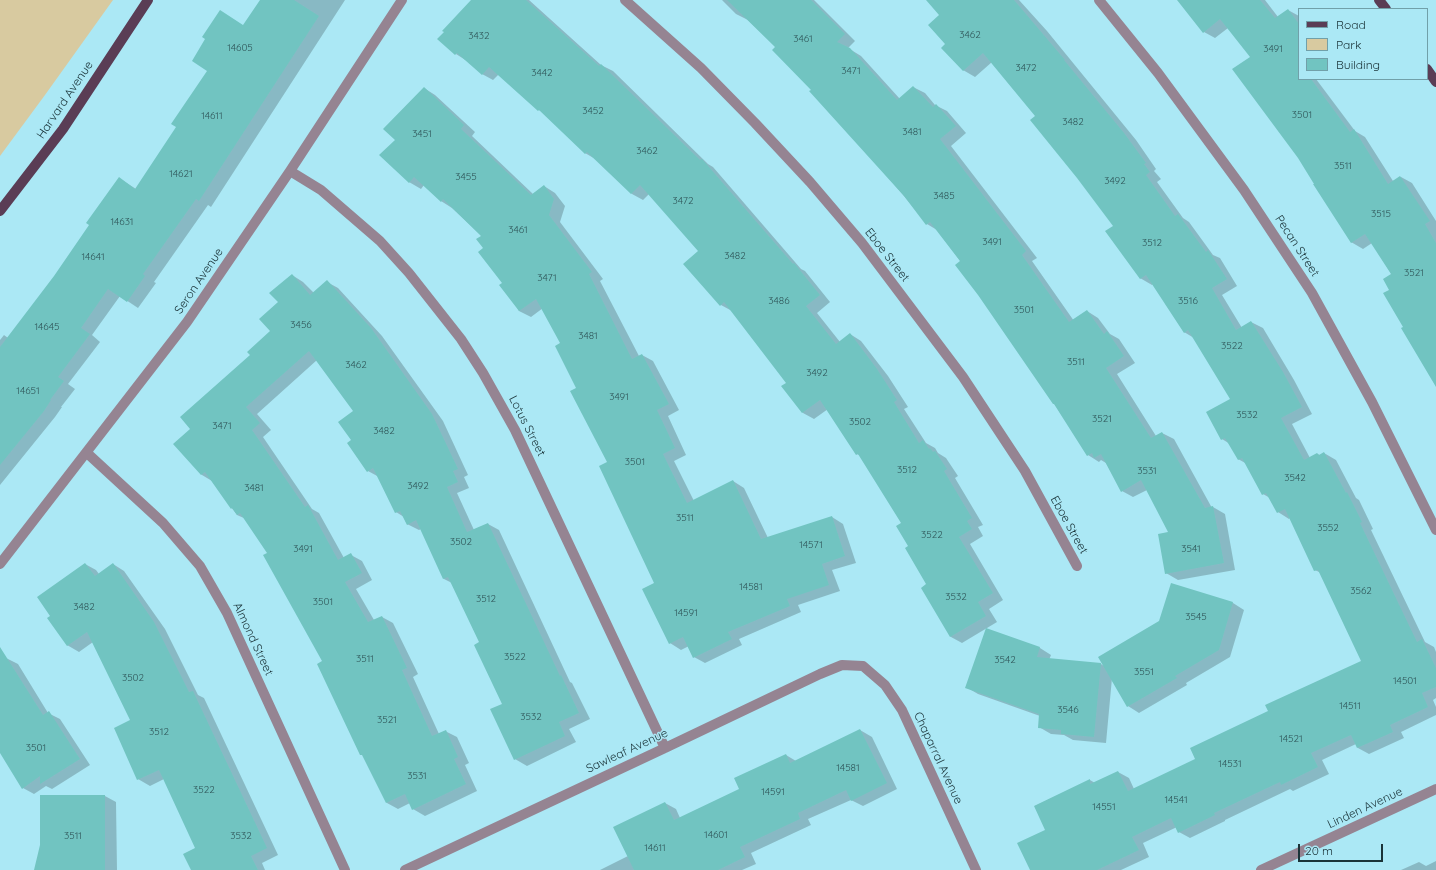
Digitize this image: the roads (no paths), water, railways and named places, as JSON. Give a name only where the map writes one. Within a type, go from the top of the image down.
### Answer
[{"type":"main road","name":"Harvard Avenue","points":[[0,211],[63,129],[148,0]]},
{"type":"main road","points":[[1428,70],[1436,82]]},
{"type":"street","name":"Seron Avenue","points":[[0,564],[187,322],[290,171],[402,0]]},
{"type":"street","name":"Eboe Street","points":[[625,0],[701,68],[755,123],[810,182],[862,243],[967,383],[1025,471],[1077,566]]},
{"type":"street","name":"Pecan Street","points":[[1099,0],[1158,73],[1244,190],[1312,293],[1372,402],[1436,530]]},
{"type":"street","name":"Lotus Street","points":[[290,171],[321,190],[380,241],[409,273],[452,328],[483,373],[515,430],[665,748]]},
{"type":"street","name":"Almond Street","points":[[87,453],[163,523],[200,566],[227,613],[345,870]]},
{"type":"street","name":"Sawleaf Avenue","points":[[405,870],[820,674],[842,665],[863,666]]},
{"type":"street","name":"Chaparral Avenue","points":[[863,666],[885,685],[902,710],[976,870]]},
{"type":"street","name":"Linden Avenue","points":[[1261,870],[1436,789]]}]
